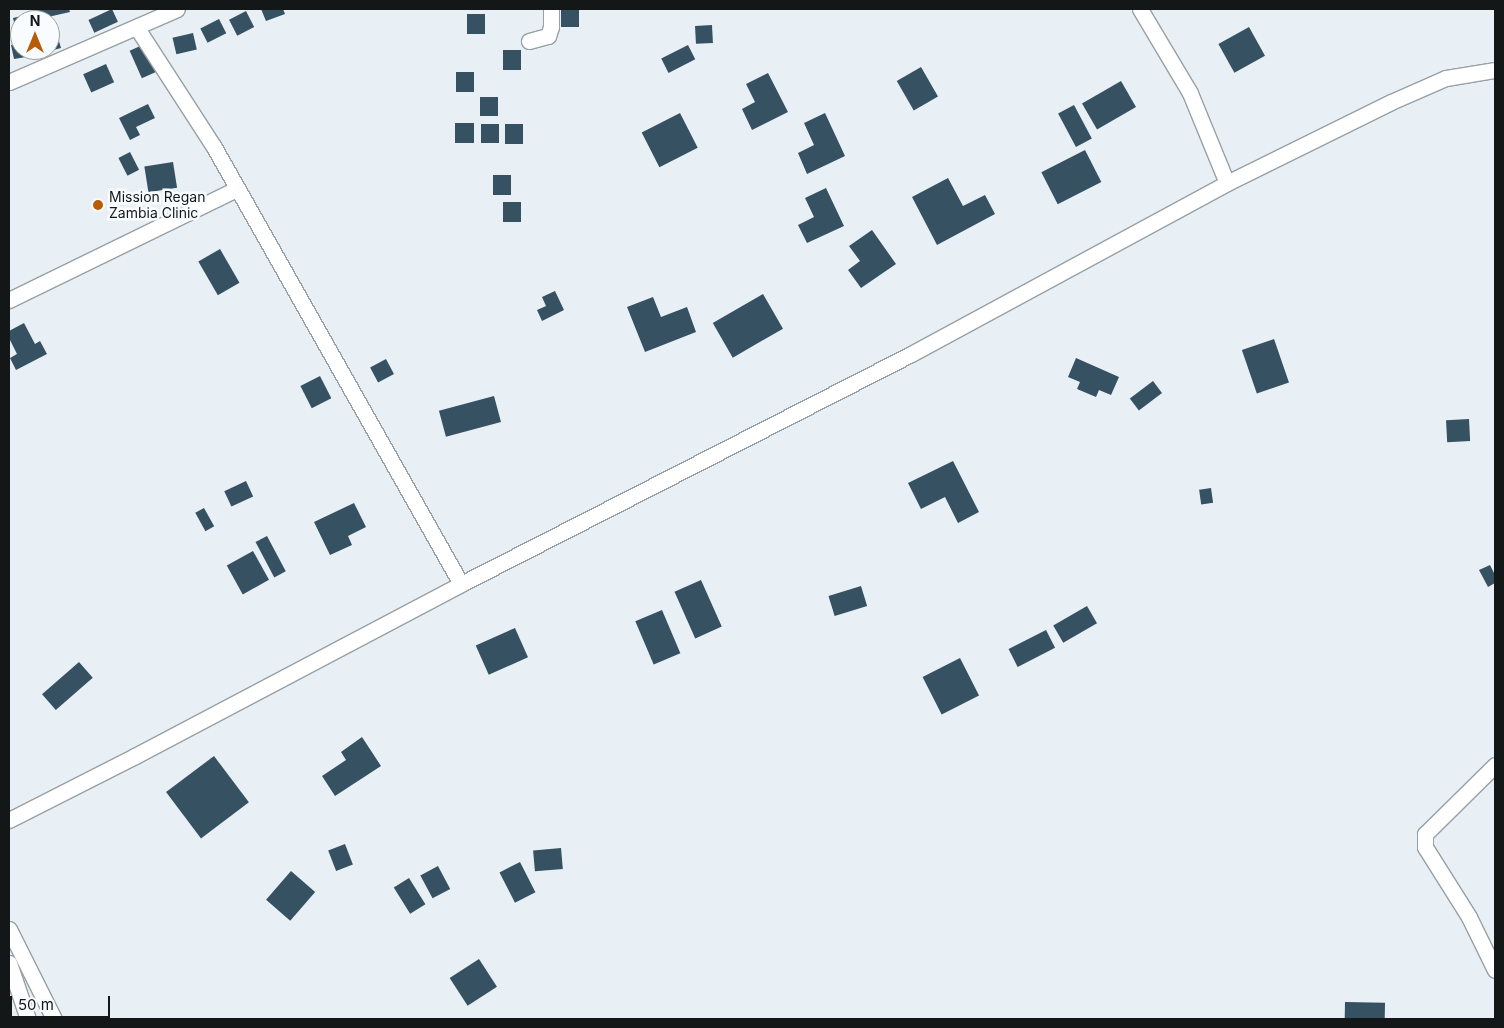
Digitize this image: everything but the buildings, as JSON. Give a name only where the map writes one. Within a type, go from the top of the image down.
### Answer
[{"type":"street","points":[[9,82],[138,28],[177,9]]},
{"type":"street","points":[[529,41],[548,36],[551,28],[551,9]]},
{"type":"street","points":[[1140,9],[1190,93],[1227,183]]},
{"type":"street","points":[[138,28],[214,147],[461,584]]},
{"type":"street","points":[[9,820],[144,752],[461,584],[911,354],[1227,183],[1392,102],[1446,78],[1495,70]]},
{"type":"street","points":[[9,300],[237,189]]},
{"type":"street","points":[[1495,765],[1434,824],[1426,834],[1426,847],[1469,918],[1495,970]]},
{"type":"street","points":[[9,929],[54,1019]]},
{"type":"street","points":[[9,963],[28,1019]]},
{"type":"place","name":"Mission Regan Zambia Clinic","points":[[98,205]]}]
